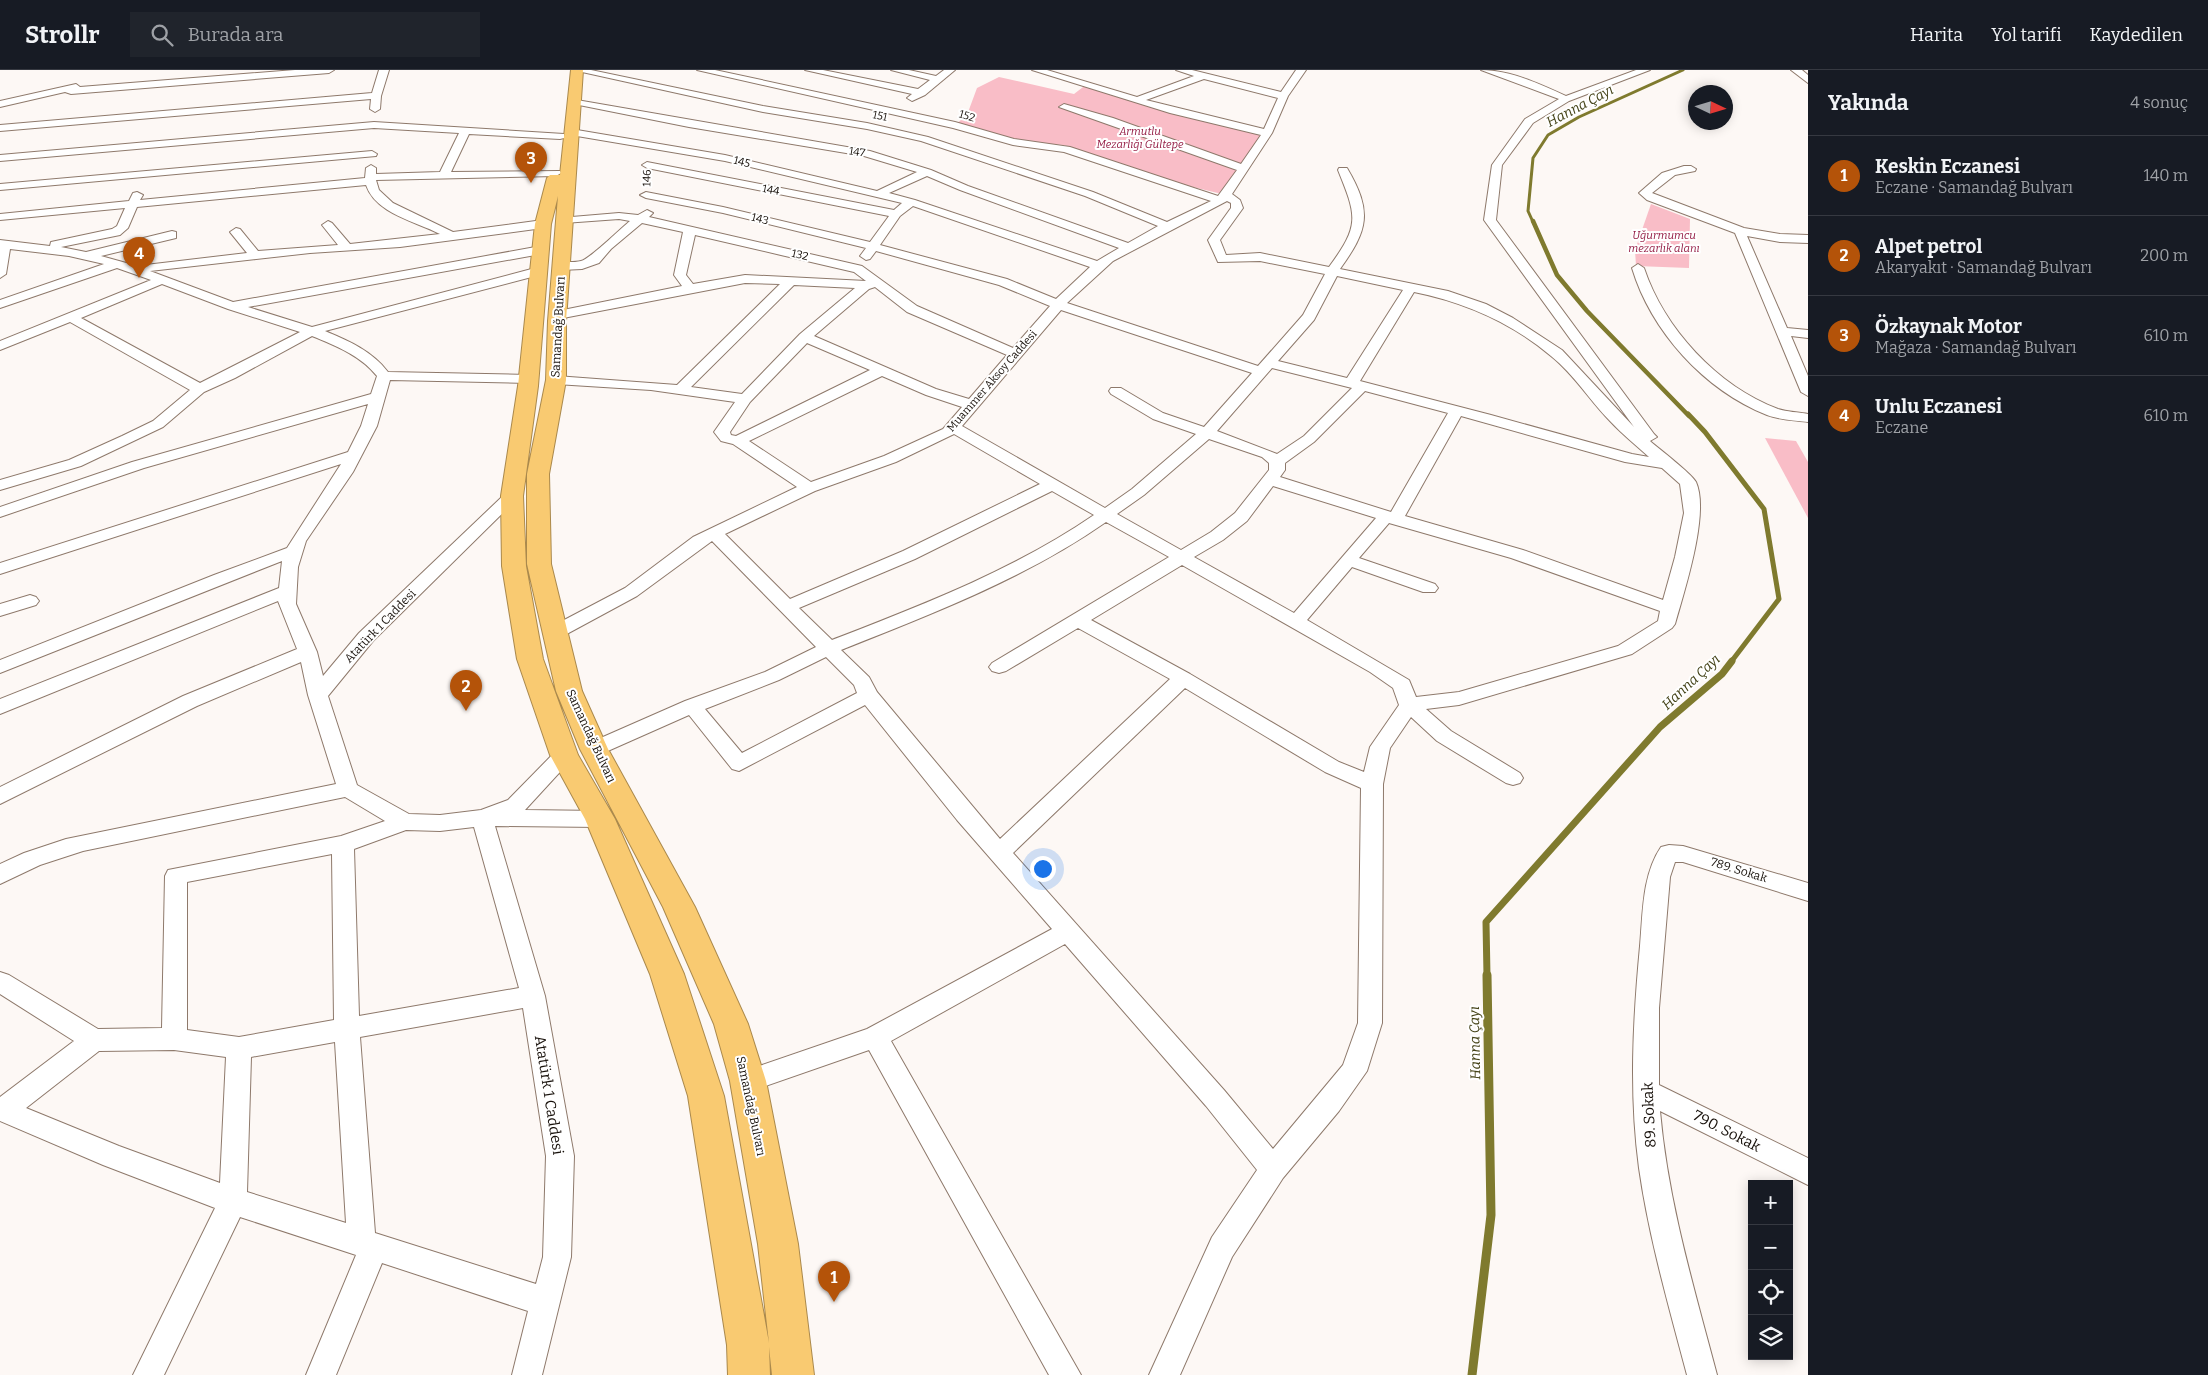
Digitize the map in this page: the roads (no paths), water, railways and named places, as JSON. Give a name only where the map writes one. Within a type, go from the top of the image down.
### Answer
[{"type":"highway","name":"Samandağ Bulvarı","points":[[567,70],[565,134],[512,496],[514,566],[530,660],[564,755],[600,819],[668,974],[706,1096],[748,1345],[749,1375]]},
{"type":"highway","name":"Samandağ Bulvarı","points":[[577,70],[574,101],[556,173],[550,246],[558,315],[556,380],[538,474],[539,564],[569,691],[594,749],[679,907],[730,1024],[748,1081],[778,1244],[793,1375]]},
{"type":"street","points":[[63,89],[70,91],[329,70]]},
{"type":"street","points":[[384,70],[376,96],[370,179],[374,192],[387,204],[443,230],[451,236]]},
{"type":"street","name":"151","points":[[577,70],[763,109],[867,126],[924,139],[1089,194],[1167,226]]},
{"type":"street","name":"152","points":[[702,70],[782,89],[956,125],[1013,142],[1066,149],[1223,198]]},
{"type":"street","points":[[722,74],[736,70]]},
{"type":"street","points":[[842,78],[853,70]]},
{"type":"street","points":[[896,70],[937,79]]},
{"type":"street","points":[[889,111],[922,92],[950,70]]},
{"type":"street","points":[[1037,70],[1140,99],[1172,111],[1266,133]]},
{"type":"street","points":[[1181,70],[1283,96]]},
{"type":"street","points":[[1164,1375],[1222,1246],[1273,1169],[1330,1103],[1354,1071],[1370,1024],[1372,784],[1380,746],[1410,705],[1459,698],[1624,650],[1666,624],[1692,513],[1688,483],[1615,418],[1557,353],[1536,338],[1481,307],[1443,294],[1260,257],[1222,259],[1214,240],[1237,208],[1236,202],[1223,198],[1266,133],[1283,96],[1299,70]]},
{"type":"street","points":[[1486,70],[1539,87],[1566,99]]},
{"type":"street","points":[[1646,70],[1626,79],[1566,99],[1530,121],[1497,165],[1490,220],[1669,465]]},
{"type":"street","points":[[1796,70],[1808,80]]},
{"type":"street","points":[[782,89],[814,71],[842,78],[922,92]]},
{"type":"street","points":[[0,104],[124,76]]},
{"type":"street","points":[[1140,99],[1203,76]]},
{"type":"street","points":[[0,128],[376,96]]},
{"type":"street","name":"147","points":[[574,101],[689,124],[866,153],[927,172],[973,191],[1129,247]]},
{"type":"street","points":[[1064,107],[1108,120],[1242,168]]},
{"type":"street","points":[[656,146],[689,124]]},
{"type":"street","points":[[444,175],[466,130]]},
{"type":"street","name":"145","points":[[373,139],[466,130],[565,134],[656,146],[758,166],[911,202],[1099,266]]},
{"type":"street","points":[[0,158],[373,139]]},
{"type":"street","points":[[0,187],[145,174],[373,139]]},
{"type":"street","name":"146","points":[[642,219],[648,211],[646,180],[656,146]]},
{"type":"street","points":[[733,182],[758,166]]},
{"type":"street","points":[[594,749],[692,706],[772,676],[830,648],[952,599],[1065,542],[1138,492],[1208,432],[1309,317],[1352,244],[1359,226],[1357,204],[1343,170]]},
{"type":"street","points":[[1691,170],[1677,170],[1660,179],[1645,193],[1650,198],[1742,231],[1780,238],[1808,239]]},
{"type":"street","points":[[879,194],[927,172]]},
{"type":"street","points":[[0,217],[370,179],[444,175],[556,173]]},
{"type":"street","points":[[45,248],[116,232],[122,228],[145,174]]},
{"type":"street","name":"143","points":[[646,180],[723,210],[872,246],[1003,282],[1059,305],[1266,367],[1356,386],[1457,411],[1631,459],[1669,465]]},
{"type":"street","name":"144","points":[[646,180],[733,182],[896,214]]},
{"type":"street","name":"Muammer Aksoy Caddesi","points":[[556,632],[631,592],[714,533],[809,488],[890,459],[948,432],[1071,290],[1099,266],[1167,226],[1223,198]]},
{"type":"street","points":[[858,269],[872,246],[896,214],[911,202]]},
{"type":"street","name":"132","points":[[550,246],[619,216],[690,229],[858,269],[872,285],[912,309],[1016,354]]},
{"type":"street","points":[[135,269],[310,249],[347,248],[451,236],[550,246],[582,265],[595,260],[608,246],[642,219]]},
{"type":"street","points":[[328,224],[347,248]]},
{"type":"street","points":[[690,229],[680,275],[690,288]]},
{"type":"street","points":[[1742,231],[1741,237],[1808,392]]},
{"type":"street","points":[[236,232],[254,256]]},
{"type":"street","points":[[86,256],[172,235]]},
{"type":"street","points":[[0,274],[1,245],[45,248],[86,256],[135,269],[231,306],[311,331],[355,350],[380,367],[384,376],[369,426],[354,455],[298,541],[290,567],[287,604],[308,652],[318,695],[348,789]]},
{"type":"street","points":[[231,306],[550,246]]},
{"type":"street","points":[[0,485],[75,463],[127,440],[158,424],[199,389],[230,375],[311,331],[550,246]]},
{"type":"street","points":[[0,304],[116,264]]},
{"type":"street","points":[[1638,268],[1651,306],[1671,335],[1720,378],[1772,412],[1808,418]]},
{"type":"street","points":[[0,346],[163,279]]},
{"type":"street","points":[[558,315],[690,288],[745,279],[872,285]]},
{"type":"street","points":[[680,390],[790,282]]},
{"type":"street","points":[[809,488],[738,441],[726,438],[722,432],[746,399],[805,337],[872,285]]},
{"type":"street","points":[[1277,461],[1309,439],[1356,386],[1411,287]]},
{"type":"street","points":[[70,317],[199,389]]},
{"type":"street","points":[[1782,331],[1808,334]]},
{"type":"street","points":[[805,337],[931,392],[972,405]]},
{"type":"street","points":[[738,441],[880,371]]},
{"type":"street","points":[[384,376],[528,379]]},
{"type":"street","points":[[556,380],[680,390],[746,399]]},
{"type":"street","points":[[1116,391],[1158,416],[1267,454],[1277,461]]},
{"type":"street","points":[[0,512],[138,464],[378,397]]},
{"type":"street","points":[[1297,621],[1391,518],[1457,411]]},
{"type":"street","points":[[953,427],[1104,516],[1297,621],[1377,668],[1402,686],[1410,705],[1444,736],[1513,778]]},
{"type":"street","points":[[0,569],[354,455]]},
{"type":"street","points":[[999,668],[1217,536],[1240,516],[1271,480],[1277,470],[1277,461]]},
{"type":"street","points":[[1271,480],[1344,501],[1391,518],[1517,554],[1671,609]]},
{"type":"street","points":[[788,606],[908,555],[1050,484]]},
{"type":"street","name":"Atatürk 1 Caddesi","points":[[318,695],[366,637],[512,496]]},
{"type":"street","points":[[714,533],[862,682],[868,695],[999,853],[1214,1098],[1273,1169]]},
{"type":"street","points":[[0,668],[73,640],[229,573],[295,552]]},
{"type":"street","points":[[1350,561],[1429,588]]},
{"type":"street","points":[[0,707],[176,634],[289,590]]},
{"type":"street","points":[[0,610],[30,601]]},
{"type":"street","points":[[1079,621],[1183,678],[1332,768],[1372,784]]},
{"type":"street","points":[[0,796],[186,702],[261,669],[308,652]]},
{"type":"street","points":[[999,853],[1183,678]]},
{"type":"street","points":[[692,706],[739,764],[868,695]]},
{"type":"street","points":[[482,818],[516,806],[564,755]]},
{"type":"street","points":[[0,875],[14,866],[67,846],[348,789],[405,822]]},
{"type":"street","points":[[174,1039],[176,876],[343,844],[405,822],[440,823],[482,818],[600,819]]},
{"type":"street","name":"Atatürk 1 Caddesi","points":[[482,818],[533,996],[560,1156],[557,1257],[527,1375]]},
{"type":"street","points":[[321,1375],[367,1244],[347,1030],[343,844]]},
{"type":"street","name":"789. Sokak","points":[[1669,853],[1700,858],[1808,892]]},
{"type":"street","name":"89. Sokak","points":[[1669,853],[1663,862],[1659,877],[1647,981],[1646,1091],[1649,1138],[1656,1190],[1702,1375]]},
{"type":"street","points":[[748,1081],[875,1037],[1067,932]]},
{"type":"street","points":[[0,982],[94,1040],[174,1039],[239,1048],[533,996]]},
{"type":"street","points":[[875,1037],[1066,1375]]},
{"type":"street","points":[[1,1109],[94,1040]]},
{"type":"street","points":[[148,1375],[233,1201],[239,1048]]},
{"type":"street","name":"790. Sokak","points":[[1646,1091],[1808,1172]]},
{"type":"street","points":[[1,1109],[113,1156],[233,1201],[547,1302]]},
{"type":"waterway","name":"Hanna Çayı","points":[[1533,222],[1528,211],[1533,158],[1548,135],[1579,117],[1683,70]]},
{"type":"waterway","name":"Hanna Çayı","points":[[1533,221],[1557,275],[1587,311],[1689,416]]},
{"type":"waterway","name":"Hanna Çayı","points":[[1688,414],[1705,432],[1764,509],[1779,599],[1731,662]]},
{"type":"waterway","name":"Hanna Çayı","points":[[1487,976],[1486,922],[1660,727],[1722,674],[1732,661]]},
{"type":"waterway","name":"Hanna Çayı","points":[[1472,1375],[1491,1215],[1487,975]]},
{"type":"place","name":"Özkaynak Motor","points":[[531,183]]},
{"type":"place","name":"Unlu Eczanesi","points":[[139,278]]},
{"type":"place","name":"Alpet petrol","points":[[466,711]]},
{"type":"place","name":"Keskin Eczanesi","points":[[834,1302]]},
{"type":"park label","name":"Armutlu Mezarlığı Gültepe","points":[[1140,137]]},
{"type":"park label","name":"Uğurmumcu mezarlık alanı","points":[[1664,241]]}]
